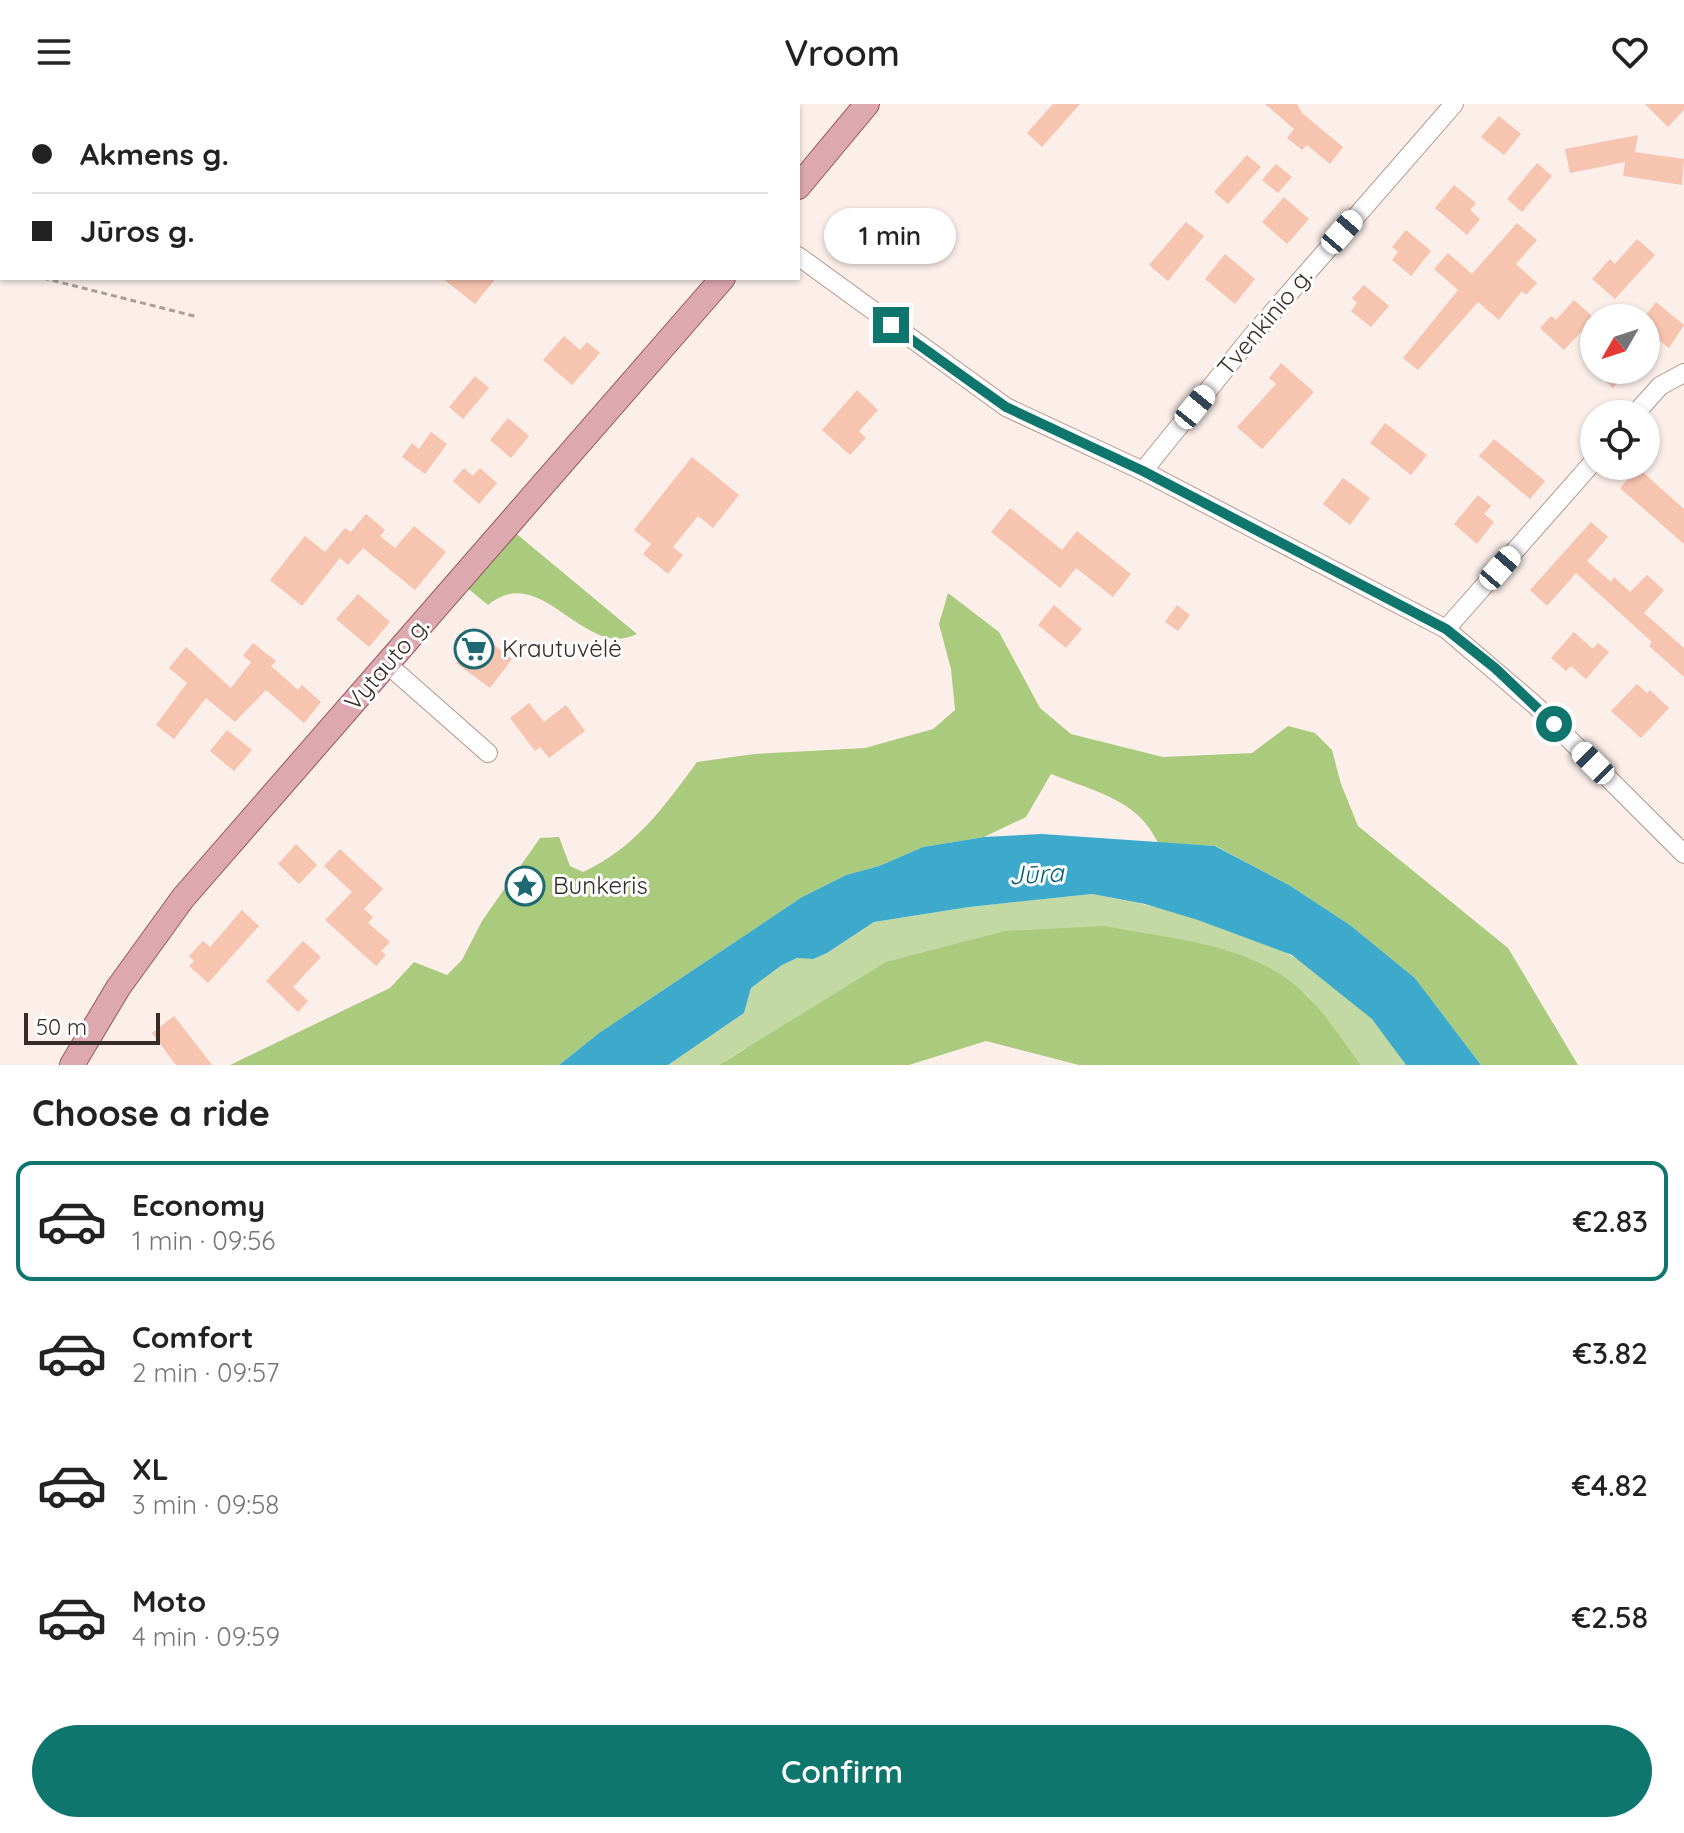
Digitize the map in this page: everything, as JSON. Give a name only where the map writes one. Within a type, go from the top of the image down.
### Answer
[{"type":"main road","points":[[800,185],[867,104]]},
{"type":"main road","name":"Vytauto g.","points":[[72,1065],[118,988],[183,898],[721,280]]},
{"type":"street","name":"Tvenkinio g.","points":[[1143,471],[1252,336],[1454,104]]},
{"type":"street","points":[[800,257],[983,392],[1143,471],[1446,629],[1527,697],[1684,854]]},
{"type":"street","points":[[1648,400],[1660,386],[1684,373]]},
{"type":"street","points":[[1446,629],[1580,477]]},
{"type":"street","points":[[387,664],[488,753]]},
{"type":"path","points":[[51,280],[198,317]]},
{"type":"green space","points":[[513,531],[637,634],[617,639],[599,635],[526,594],[508,594],[488,605],[465,586]]},
{"type":"green space","points":[[948,593],[999,632],[1040,708],[1071,734],[1163,757],[1252,753],[1288,726],[1315,733],[1332,750],[1341,784],[1358,826],[1508,948],[1578,1065],[1481,1065],[1415,978],[1350,925],[1289,885],[1216,846],[1158,843],[1139,816],[1126,806],[1051,774],[1026,817],[984,837],[923,847],[879,866],[846,875],[802,897],[599,1033],[559,1065],[230,1065],[390,988],[414,962],[447,975],[462,960],[482,921],[540,838],[559,837],[570,866],[583,872],[633,839],[697,762],[754,754],[865,748],[933,729],[955,710],[951,669],[939,624]]},
{"type":"green space","points":[[1092,894],[1206,921],[1280,950],[1314,969],[1345,992],[1373,1020],[1406,1065],[1361,1065],[1308,996],[1276,972],[1226,950],[744,1049],[719,1065],[668,1065],[744,1013],[751,988],[782,965],[797,957],[813,959],[827,953],[874,922],[969,907]]},
{"type":"green space","points":[[1104,926],[1213,946],[1265,965],[1288,979],[1308,997],[1361,1065],[1079,1065],[986,1041],[909,1065],[719,1065],[886,962],[1005,931]]},
{"type":"water","name":"Jūra","points":[[1042,834],[1215,846],[1289,885],[1350,925],[1415,978],[1481,1065],[1406,1065],[1372,1019],[1292,955],[1198,920],[1145,904],[1092,894],[969,907],[874,922],[827,953],[813,959],[797,958],[782,965],[751,988],[744,1013],[668,1065],[559,1065],[599,1033],[802,897],[846,875],[879,866],[923,847],[984,837]]},
{"type":"building","points":[[1053,104],[1080,104],[1042,147],[1027,133]]},
{"type":"building","points":[[1265,104],[1297,104],[1302,113],[1343,147],[1330,164],[1307,145],[1302,150],[1287,138],[1294,129]]},
{"type":"building","points":[[1645,104],[1684,104],[1684,110],[1668,127]]},
{"type":"building","points":[[1499,116],[1521,134],[1504,155],[1481,137]]},
{"type":"building","points":[[1638,135],[1635,152],[1684,159],[1682,185],[1623,176],[1625,162],[1570,173],[1565,149]]},
{"type":"building","points":[[1247,155],[1261,167],[1228,204],[1214,192]]},
{"type":"building","points":[[1537,163],[1552,176],[1522,212],[1507,199]]},
{"type":"building","points":[[1276,164],[1292,177],[1278,193],[1262,180]]},
{"type":"building","points":[[1454,185],[1476,203],[1470,210],[1480,219],[1467,235],[1435,208]]},
{"type":"building","points":[[1284,197],[1309,219],[1287,244],[1262,222]]},
{"type":"building","points":[[1186,222],[1204,236],[1168,281],[1149,265]]},
{"type":"building","points":[[1517,223],[1537,240],[1516,264],[1537,283],[1526,295],[1522,291],[1499,320],[1478,302],[1418,370],[1403,358],[1458,290],[1434,269],[1448,253],[1472,274]]},
{"type":"building","points":[[1406,230],[1431,251],[1411,276],[1392,260],[1398,252],[1392,247]]},
{"type":"building","points":[[1637,239],[1655,255],[1615,299],[1592,279],[1610,259],[1615,264]]},
{"type":"building","points":[[1225,254],[1255,279],[1235,304],[1205,279]]},
{"type":"building","points":[[445,280],[494,280],[475,304]]},
{"type":"building","points":[[1364,285],[1389,306],[1371,327],[1351,311],[1357,303],[1352,298]]},
{"type":"building","points":[[1574,300],[1580,305],[1580,333],[1564,350],[1540,328],[1551,316],[1556,320]]},
{"type":"building","points":[[1660,305],[1684,325],[1669,348],[1660,341]]},
{"type":"building","points":[[564,336],[580,350],[587,342],[600,353],[572,385],[543,360]]},
{"type":"building","points":[[1281,363],[1314,392],[1262,449],[1237,427],[1276,384],[1269,378]]},
{"type":"building","points":[[475,376],[489,388],[463,419],[449,407]]},
{"type":"building","points":[[857,390],[878,410],[859,431],[866,438],[850,455],[822,430]]},
{"type":"building","points":[[508,418],[529,436],[511,458],[490,440]]},
{"type":"building","points":[[1385,423],[1427,455],[1411,475],[1370,443]]},
{"type":"building","points":[[431,432],[447,444],[425,474],[402,457],[412,443],[419,449]]},
{"type":"building","points":[[1494,439],[1545,481],[1530,499],[1479,456]]},
{"type":"building","points":[[692,457],[739,495],[713,528],[698,516],[673,547],[683,555],[668,574],[643,554],[651,544],[634,530]]},
{"type":"building","points":[[464,468],[473,476],[480,468],[497,483],[479,504],[453,481]]},
{"type":"building","points":[[1343,478],[1370,498],[1350,525],[1323,504]]},
{"type":"building","points":[[1627,480],[1651,480],[1684,509],[1684,544],[1620,488]]},
{"type":"building","points":[[1478,495],[1491,506],[1484,514],[1494,522],[1477,544],[1454,524]]},
{"type":"building","points":[[1010,508],[1062,550],[1077,531],[1131,574],[1113,597],[1076,568],[1060,588],[991,532]]},
{"type":"building","points":[[366,514],[385,530],[380,536],[395,548],[414,526],[446,552],[415,590],[363,548],[348,565],[340,558],[302,606],[270,580],[305,536],[325,552],[345,528],[351,532]]},
{"type":"building","points":[[1591,522],[1608,537],[1587,561],[1611,582],[1614,577],[1630,592],[1647,575],[1664,590],[1644,613],[1684,648],[1684,677],[1649,646],[1652,642],[1576,573],[1547,606],[1530,590]]},
{"type":"building","points":[[358,594],[390,622],[369,647],[336,619]]},
{"type":"building","points":[[1054,605],[1082,629],[1066,648],[1038,625]]},
{"type":"building","points":[[1177,605],[1190,615],[1178,631],[1165,622]]},
{"type":"building","points":[[1574,632],[1593,649],[1598,643],[1609,652],[1586,679],[1571,666],[1566,671],[1551,658]]},
{"type":"building","points":[[479,633],[512,659],[490,688],[456,663]]},
{"type":"building","points":[[253,643],[276,661],[271,666],[298,690],[302,685],[321,702],[304,723],[266,690],[235,722],[206,698],[174,739],[156,725],[187,683],[169,668],[186,647],[231,688],[251,662],[243,656]]},
{"type":"building","points":[[1637,684],[1647,693],[1650,690],[1669,708],[1641,738],[1611,711]]},
{"type":"building","points":[[529,703],[544,722],[566,705],[585,731],[549,758],[540,747],[535,751],[510,718]]},
{"type":"building","points":[[227,730],[252,750],[234,771],[210,751]]},
{"type":"building","points":[[296,844],[317,865],[299,884],[278,864]]},
{"type":"building","points":[[340,849],[383,889],[364,909],[373,917],[368,923],[390,942],[381,951],[386,955],[376,966],[325,920],[352,892],[324,866]]},
{"type":"building","points":[[242,910],[259,926],[208,983],[189,966],[194,961],[189,956],[203,941],[210,947]]},
{"type":"building","points":[[303,941],[321,957],[293,987],[308,1001],[298,1012],[266,981]]},
{"type":"building","points":[[174,1016],[212,1065],[176,1065],[152,1033]]},
{"type":"place","name":"Krautuvėlė","points":[[474,649]]},
{"type":"place","name":"Bunkeris","points":[[525,886]]},
{"type":"route","points":[[891,325],[1006,407],[1143,471],[1446,629],[1495,668],[1554,724]]}]
